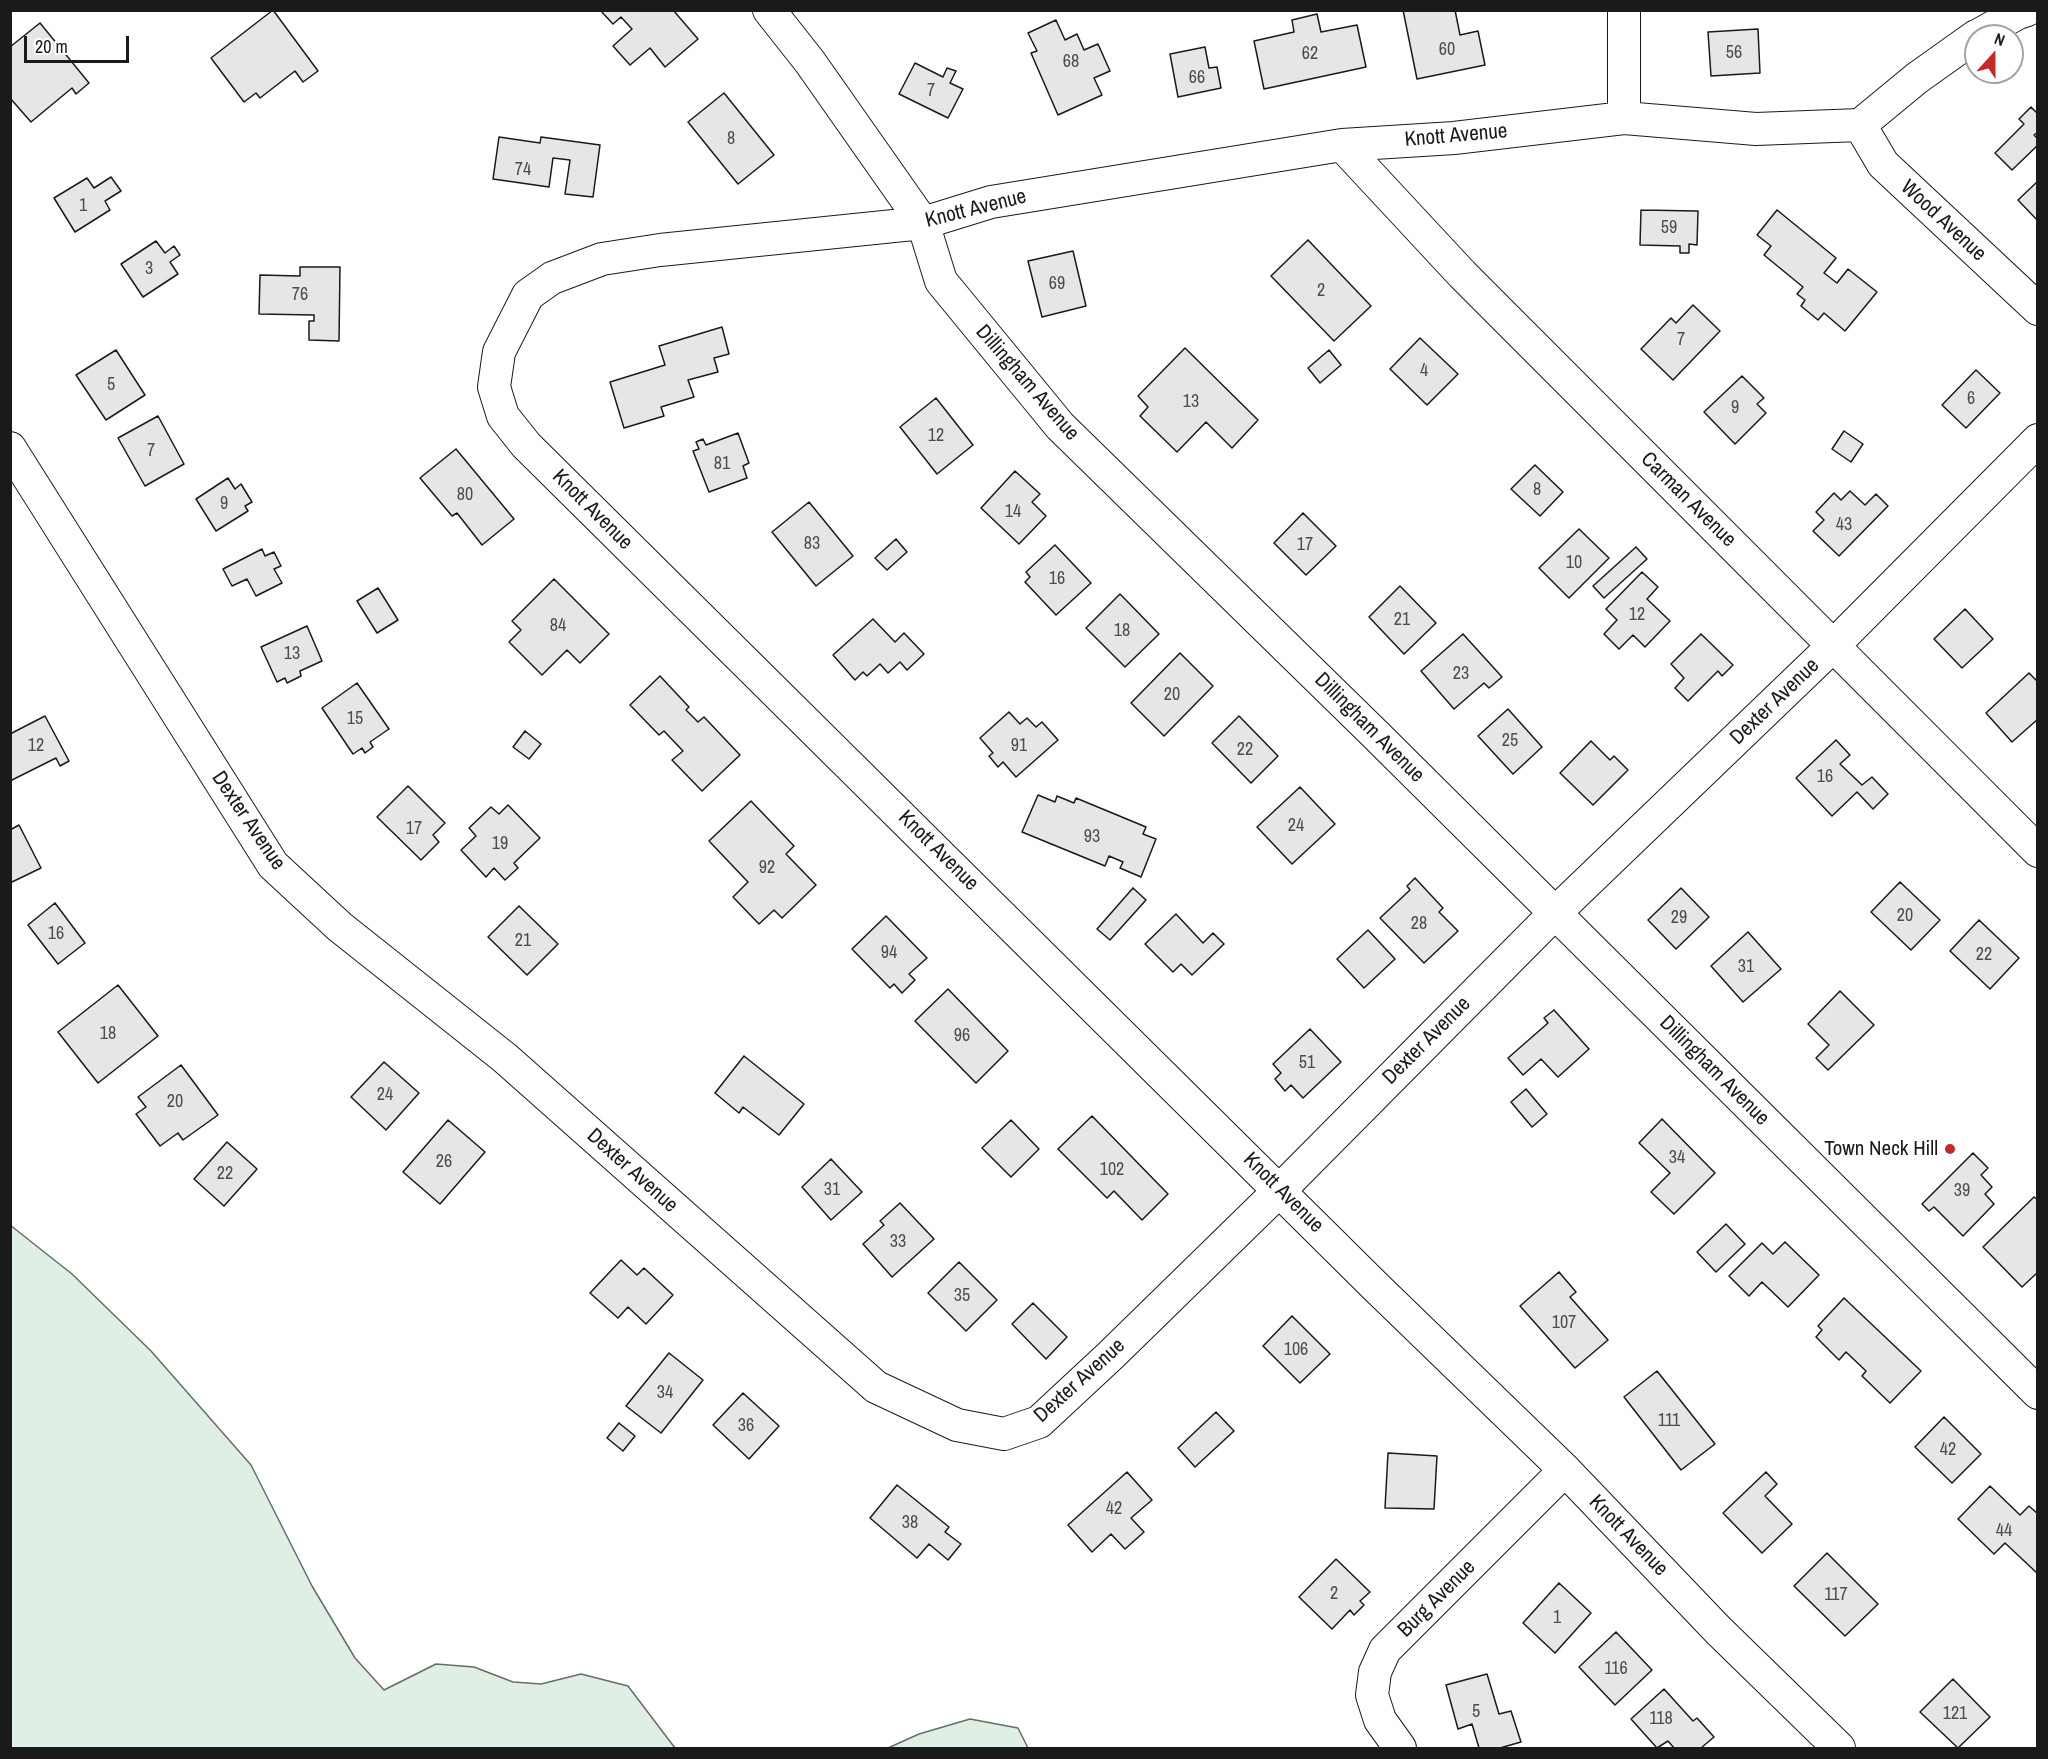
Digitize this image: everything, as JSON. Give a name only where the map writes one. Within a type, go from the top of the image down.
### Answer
[{"type":"street","name":"Dillingham Avenue","points":[[769,10],[810,62],[923,223],[941,280],[1060,426],[1555,913],[2037,1393]]},
{"type":"street","points":[[1624,10],[1624,118]]},
{"type":"street","points":[[1998,24],[2027,10]]},
{"type":"street","points":[[1860,124],[1917,78],[1964,45]]},
{"type":"street","name":"Knott Avenue","points":[[1839,1749],[1718,1630],[1565,1470],[1377,1288],[526,445],[503,416],[494,387],[499,352],[528,295],[552,278],[602,259],[660,250],[923,223],[991,202],[1342,145],[1454,138],[1624,118],[1756,129],[1860,124]]},
{"type":"street","name":"Wood Avenue","points":[[1860,124],[1883,164],[2037,309]]},
{"type":"street","name":"Carman Avenue","points":[[1342,145],[1462,274],[2037,851]]},
{"type":"street","name":"Dexter Avenue","points":[[10,448],[273,865],[340,927],[505,1058],[876,1387],[957,1425],[1004,1434],[1039,1422],[1111,1355],[1280,1190],[1555,913],[1834,645],[2037,440]]},
{"type":"street","name":"Burg Avenue","points":[[1400,1749],[1380,1720],[1372,1695],[1375,1672],[1385,1650],[1565,1470]]},
{"type":"green space","points":[[10,1225],[72,1274],[151,1351],[251,1465],[312,1586],[355,1658],[384,1690],[436,1664],[474,1667],[513,1682],[541,1684],[581,1674],[628,1686],[675,1748],[11,1748]]},
{"type":"green space","points":[[970,1719],[1018,1728],[1028,1748],[888,1748],[919,1734]]},
{"type":"building","points":[[273,10],[318,71],[303,82],[295,71],[260,98],[256,93],[244,102],[211,58]]},
{"type":"building","points":[[600,10],[673,10],[698,39],[665,67],[650,48],[630,65],[613,46],[632,29],[621,17],[613,24]]},
{"type":"building","points":[[1403,10],[1455,10],[1460,35],[1478,31],[1485,65],[1417,79]]},
{"type":"building","points":[[1317,14],[1321,32],[1357,25],[1366,67],[1264,89],[1254,41],[1294,32],[1292,20]]},
{"type":"building","points":[[1056,20],[1065,40],[1077,34],[1084,50],[1098,44],[1110,71],[1094,78],[1102,95],[1058,115],[1031,53],[1037,51],[1028,33]]},
{"type":"building","points":[[40,23],[89,83],[76,94],[72,88],[31,122],[10,98],[10,47]]},
{"type":"building","points":[[1758,29],[1760,73],[1711,76],[1708,32]]},
{"type":"building","points":[[1205,47],[1209,68],[1217,67],[1221,88],[1178,97],[1170,54]]},
{"type":"building","points":[[915,63],[943,77],[947,68],[956,71],[950,83],[963,89],[948,118],[899,94]]},
{"type":"building","points":[[724,93],[774,155],[738,184],[688,122]]},
{"type":"building","points":[[2031,107],[2038,114],[2038,132],[2034,135],[2038,139],[2038,145],[2012,170],[1995,153],[2024,124],[2019,119]]},
{"type":"building","points":[[499,137],[540,143],[541,137],[600,145],[593,197],[565,194],[570,160],[553,158],[549,187],[493,179]]},
{"type":"building","points":[[111,177],[121,191],[105,201],[110,210],[75,232],[54,198],[87,178],[94,188]]},
{"type":"building","points":[[2038,181],[2038,221],[2018,200]]},
{"type":"building","points":[[1641,210],[1698,211],[1697,245],[1689,244],[1689,253],[1680,253],[1680,246],[1640,245]]},
{"type":"building","points":[[1777,210],[1836,258],[1824,273],[1837,283],[1848,269],[1877,292],[1845,331],[1824,313],[1818,320],[1801,306],[1805,300],[1797,294],[1803,287],[1764,255],[1771,246],[1757,235]]},
{"type":"building","points":[[1308,240],[1371,306],[1334,341],[1271,276]]},
{"type":"building","points":[[156,241],[165,253],[174,246],[180,255],[170,262],[178,274],[143,297],[121,264]]},
{"type":"building","points":[[1073,251],[1086,306],[1042,317],[1028,261]]},
{"type":"building","points":[[300,267],[340,267],[339,341],[309,340],[309,321],[314,321],[314,315],[259,314],[260,275],[300,276]]},
{"type":"building","points":[[1693,305],[1720,331],[1673,380],[1641,349],[1671,318],[1676,323]]},
{"type":"building","points":[[722,327],[729,354],[714,358],[718,372],[688,380],[694,397],[661,407],[664,416],[624,428],[610,382],[665,365],[659,346]]},
{"type":"building","points":[[1420,338],[1458,374],[1427,405],[1390,369]]},
{"type":"building","points":[[1185,348],[1258,420],[1232,448],[1206,422],[1177,452],[1140,416],[1148,407],[1138,396]]},
{"type":"building","points":[[116,350],[145,395],[106,420],[76,375]]},
{"type":"building","points":[[1329,350],[1341,365],[1320,383],[1308,368]]},
{"type":"building","points":[[1976,370],[2000,393],[1966,428],[1942,405]]},
{"type":"building","points":[[1742,376],[1764,398],[1757,404],[1766,413],[1735,444],[1704,412]]},
{"type":"building","points":[[936,398],[973,445],[937,474],[900,427]]},
{"type":"building","points":[[158,416],[184,464],[145,486],[118,438]]},
{"type":"building","points":[[1844,431],[1863,444],[1851,462],[1832,449]]},
{"type":"building","points":[[738,433],[749,463],[743,466],[747,478],[709,492],[693,451],[699,449],[696,442],[703,439],[706,445]]},
{"type":"building","points":[[456,449],[514,519],[482,545],[457,513],[452,516],[420,478]]},
{"type":"building","points":[[1535,465],[1563,492],[1540,516],[1511,489]]},
{"type":"building","points":[[1015,471],[1040,494],[1032,502],[1046,516],[1019,544],[981,508]]},
{"type":"building","points":[[228,478],[235,489],[241,484],[252,502],[245,506],[248,511],[216,531],[196,499]]},
{"type":"building","points":[[1850,491],[1865,505],[1876,494],[1888,506],[1839,556],[1813,531],[1824,520],[1816,512],[1834,493],[1841,500]]},
{"type":"building","points":[[809,502],[853,556],[816,586],[772,532]]},
{"type":"building","points":[[1303,513],[1336,546],[1306,575],[1274,543]]},
{"type":"building","points":[[1579,529],[1609,558],[1569,598],[1539,568]]},
{"type":"building","points":[[896,539],[907,552],[887,570],[875,558]]},
{"type":"building","points":[[1055,545],[1091,583],[1056,615],[1025,582],[1030,577],[1026,572]]},
{"type":"building","points":[[1636,547],[1647,559],[1604,598],[1593,586]]},
{"type":"building","points":[[262,549],[265,556],[274,552],[281,566],[274,569],[282,583],[256,596],[247,579],[232,586],[223,569]]},
{"type":"building","points":[[1642,572],[1658,587],[1647,599],[1670,621],[1645,647],[1633,635],[1619,649],[1604,634],[1617,620],[1606,609]]},
{"type":"building","points":[[554,579],[609,634],[580,663],[567,650],[542,675],[509,642],[521,630],[512,621]]},
{"type":"building","points":[[1400,586],[1436,623],[1404,654],[1369,617]]},
{"type":"building","points":[[378,588],[398,620],[377,633],[357,601]]},
{"type":"building","points":[[1120,594],[1159,634],[1125,667],[1086,628]]},
{"type":"building","points":[[1965,609],[1993,639],[1962,668],[1934,639]]},
{"type":"building","points":[[873,619],[895,642],[904,633],[924,654],[907,670],[900,662],[888,673],[880,664],[867,676],[863,672],[855,680],[833,655]]},
{"type":"building","points":[[307,626],[322,661],[300,671],[301,676],[287,683],[285,678],[277,682],[261,647]]},
{"type":"building","points":[[1463,634],[1502,677],[1489,688],[1484,683],[1454,709],[1421,671]]},
{"type":"building","points":[[1701,634],[1733,665],[1722,676],[1718,671],[1688,701],[1675,688],[1684,678],[1671,664]]},
{"type":"building","points":[[1180,653],[1213,686],[1164,736],[1131,703]]},
{"type":"building","points":[[2029,673],[2038,682],[2038,719],[2012,742],[1986,713]]},
{"type":"building","points":[[660,676],[689,707],[686,710],[698,722],[704,717],[740,755],[702,791],[672,760],[683,751],[664,731],[659,735],[630,705]]},
{"type":"building","points":[[357,683],[389,729],[370,742],[373,747],[365,753],[362,748],[353,754],[322,708]]},
{"type":"building","points":[[1508,709],[1542,747],[1513,774],[1478,736]]},
{"type":"building","points":[[1009,712],[1020,724],[1027,718],[1036,727],[1042,722],[1058,740],[1016,777],[1003,762],[998,767],[989,756],[993,753],[980,738]]},
{"type":"building","points":[[45,716],[69,761],[60,766],[56,758],[10,781],[10,734]]},
{"type":"building","points":[[1239,716],[1278,756],[1251,783],[1212,743]]},
{"type":"building","points":[[525,731],[541,744],[529,759],[513,747]]},
{"type":"building","points":[[1836,740],[1850,755],[1840,764],[1862,785],[1872,777],[1888,794],[1873,809],[1857,792],[1832,816],[1796,778]]},
{"type":"building","points":[[1591,741],[1610,760],[1614,756],[1628,770],[1593,805],[1560,773]]},
{"type":"building","points":[[408,786],[445,823],[433,835],[439,842],[421,860],[377,817]]},
{"type":"building","points":[[1300,787],[1335,824],[1292,864],[1257,827]]},
{"type":"building","points":[[1038,795],[1055,802],[1057,796],[1074,803],[1076,798],[1146,827],[1143,834],[1156,839],[1141,877],[1120,868],[1123,862],[1109,856],[1105,866],[1022,832]]},
{"type":"building","points":[[751,801],[794,846],[786,854],[816,885],[782,918],[774,910],[759,924],[733,897],[748,882],[709,841]]},
{"type":"building","points":[[508,805],[540,838],[514,863],[518,868],[505,880],[494,868],[486,877],[461,850],[476,836],[469,828],[491,807],[499,814]]},
{"type":"building","points":[[19,825],[41,868],[12,882],[10,878],[10,830]]},
{"type":"building","points":[[1415,878],[1443,908],[1439,912],[1458,931],[1424,963],[1380,918],[1410,890],[1407,886]]},
{"type":"building","points":[[1900,882],[1940,920],[1911,950],[1871,912]]},
{"type":"building","points":[[1133,888],[1146,900],[1110,940],[1097,929]]},
{"type":"building","points":[[1681,888],[1709,917],[1676,949],[1648,920]]},
{"type":"building","points":[[55,903],[85,943],[58,964],[28,925]]},
{"type":"building","points":[[519,906],[558,944],[527,975],[488,937]]},
{"type":"building","points":[[1176,914],[1203,943],[1213,933],[1224,944],[1192,975],[1181,964],[1173,972],[1145,944]]},
{"type":"building","points":[[886,916],[927,958],[909,974],[915,980],[902,993],[894,984],[890,988],[852,949]]},
{"type":"building","points":[[1979,920],[2019,958],[1990,989],[1950,951]]},
{"type":"building","points":[[1368,930],[1395,959],[1364,988],[1337,959]]},
{"type":"building","points":[[1748,932],[1781,969],[1743,1002],[1711,966]]},
{"type":"building","points":[[118,985],[158,1036],[98,1083],[58,1032]]},
{"type":"building","points":[[948,989],[1008,1051],[976,1083],[915,1021]]},
{"type":"building","points":[[1840,991],[1874,1025],[1828,1070],[1816,1058],[1829,1045],[1808,1024]]},
{"type":"building","points":[[1554,1010],[1589,1049],[1558,1077],[1541,1059],[1523,1075],[1508,1058],[1548,1023],[1544,1018]]},
{"type":"building","points":[[1310,1029],[1341,1062],[1303,1098],[1291,1085],[1285,1091],[1275,1079],[1281,1073],[1273,1064]]},
{"type":"building","points":[[744,1056],[804,1104],[779,1135],[743,1107],[739,1113],[715,1093]]},
{"type":"building","points":[[384,1062],[419,1093],[386,1130],[351,1097]]},
{"type":"building","points":[[181,1065],[218,1115],[183,1140],[178,1133],[160,1146],[136,1114],[146,1107],[138,1097]]},
{"type":"building","points":[[1526,1089],[1547,1114],[1532,1127],[1511,1102]]},
{"type":"building","points":[[1092,1116],[1168,1194],[1142,1220],[1114,1191],[1107,1198],[1058,1149]]},
{"type":"building","points":[[1662,1119],[1715,1173],[1674,1214],[1651,1192],[1670,1173],[1639,1143]]},
{"type":"building","points":[[448,1120],[485,1152],[440,1204],[403,1172]]},
{"type":"building","points":[[1011,1120],[1039,1149],[1011,1177],[982,1148]]},
{"type":"building","points":[[227,1142],[257,1169],[224,1206],[194,1179]]},
{"type":"building","points":[[1973,1153],[1988,1168],[1981,1175],[1992,1187],[1985,1194],[1994,1204],[1963,1236],[1934,1207],[1929,1211],[1922,1204]]},
{"type":"building","points":[[831,1159],[862,1192],[831,1220],[802,1187]]},
{"type":"building","points":[[2034,1197],[2038,1200],[2038,1272],[2022,1287],[1983,1247]]},
{"type":"building","points":[[900,1203],[934,1239],[892,1277],[863,1244],[884,1225],[880,1221]]},
{"type":"building","points":[[1726,1224],[1745,1244],[1716,1272],[1697,1252]]},
{"type":"building","points":[[1785,1242],[1819,1275],[1788,1307],[1762,1282],[1749,1296],[1729,1276],[1762,1243],[1773,1254]]},
{"type":"building","points":[[621,1260],[637,1275],[644,1268],[673,1295],[646,1324],[628,1307],[618,1318],[590,1293]]},
{"type":"building","points":[[959,1262],[997,1300],[966,1331],[928,1293]]},
{"type":"building","points":[[1559,1272],[1576,1292],[1570,1297],[1608,1340],[1575,1368],[1520,1306]]},
{"type":"building","points":[[1844,1298],[1921,1371],[1890,1403],[1862,1376],[1866,1371],[1846,1352],[1839,1360],[1816,1337],[1822,1330],[1818,1326]]},
{"type":"building","points":[[1033,1303],[1067,1337],[1046,1359],[1012,1324]]},
{"type":"building","points":[[1292,1316],[1330,1354],[1300,1383],[1263,1346]]},
{"type":"building","points":[[669,1353],[703,1380],[661,1433],[626,1406]]},
{"type":"building","points":[[1657,1371],[1715,1444],[1681,1470],[1624,1397]]},
{"type":"building","points":[[743,1393],[779,1426],[749,1459],[713,1425]]},
{"type":"building","points":[[1216,1412],[1234,1431],[1195,1467],[1178,1448]]},
{"type":"building","points":[[1944,1417],[1981,1454],[1952,1483],[1915,1447]]},
{"type":"building","points":[[619,1423],[635,1436],[623,1451],[607,1438]]},
{"type":"building","points":[[1388,1453],[1437,1456],[1434,1509],[1385,1508]]},
{"type":"building","points":[[1127,1472],[1152,1500],[1131,1518],[1144,1532],[1125,1549],[1111,1534],[1092,1552],[1068,1525]]},
{"type":"building","points":[[1766,1472],[1777,1484],[1765,1496],[1792,1524],[1762,1553],[1723,1513]]},
{"type":"building","points":[[897,1485],[949,1527],[945,1532],[961,1544],[948,1560],[929,1544],[917,1558],[870,1518]]},
{"type":"building","points":[[1990,1486],[2020,1515],[2029,1506],[2038,1514],[2038,1574],[2005,1543],[1994,1554],[1958,1519]]},
{"type":"building","points":[[1827,1553],[1878,1604],[1845,1636],[1794,1586]]},
{"type":"building","points":[[1336,1559],[1370,1592],[1360,1601],[1364,1605],[1354,1615],[1350,1610],[1332,1629],[1299,1597]]},
{"type":"building","points":[[1559,1583],[1591,1613],[1555,1653],[1523,1623]]},
{"type":"building","points":[[1616,1632],[1652,1670],[1615,1705],[1579,1667]]},
{"type":"building","points":[[1487,1674],[1499,1714],[1511,1711],[1521,1742],[1500,1748],[1479,1748],[1472,1724],[1458,1729],[1446,1685]]},
{"type":"building","points":[[1953,1679],[1990,1717],[1958,1748],[1920,1712]]},
{"type":"building","points":[[1664,1689],[1693,1721],[1697,1718],[1714,1737],[1701,1748],[1674,1748],[1668,1741],[1657,1748],[1631,1719]]},
{"type":"place","name":"Town Neck Hill","points":[[1950,1149]]}]
